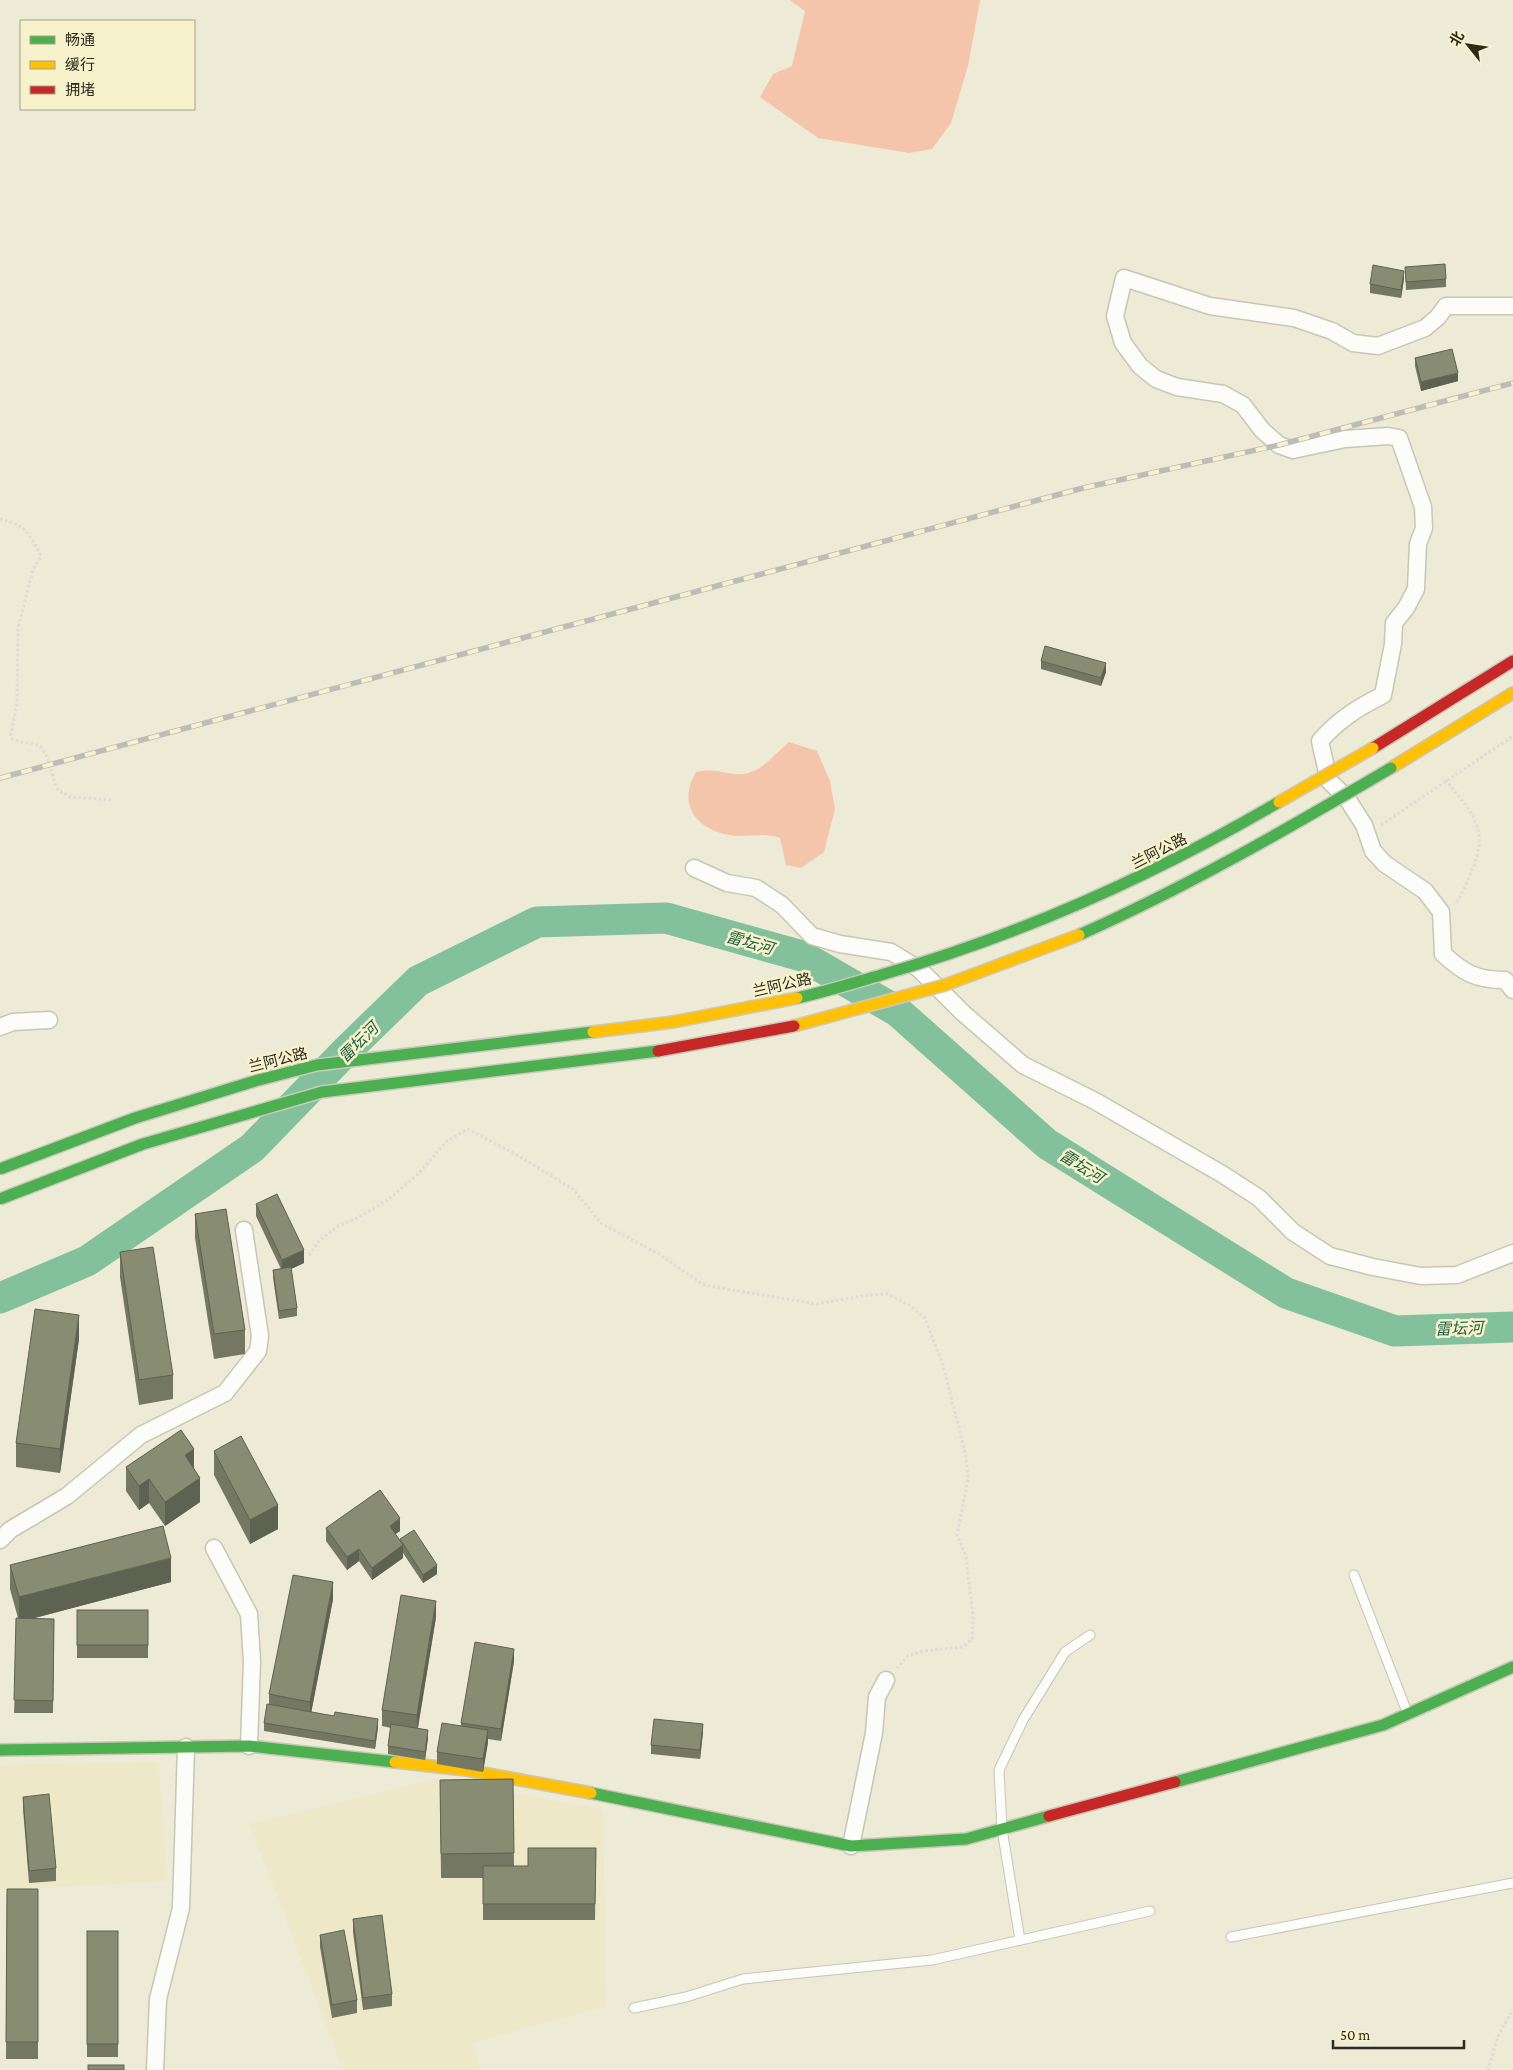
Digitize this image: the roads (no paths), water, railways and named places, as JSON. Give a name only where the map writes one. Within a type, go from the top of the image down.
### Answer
[{"type":"main road","name":"兰阿公路","points":[[0,1169],[135,1118],[255,1081],[317,1065],[682,1020],[806,996],[936,959],[1000,937],[1126,884],[1242,824],[1373,748],[1513,661]]},
{"type":"main road","points":[[0,1199],[143,1144],[254,1110],[322,1092],[686,1047],[812,1023],[944,985],[1056,944],[1137,909],[1255,848],[1513,693]]},
{"type":"main road","points":[[0,1750],[249,1746],[466,1770],[673,1808],[851,1846],[966,1839],[1382,1725],[1407,1712],[1513,1668]]},
{"type":"street","points":[[1513,306],[1446,306],[1438,318],[1425,328],[1378,346],[1353,342],[1332,331],[1294,318],[1210,306],[1124,278],[1115,316],[1123,343],[1140,366],[1156,379],[1178,387],[1223,394],[1243,405],[1262,430],[1279,445],[1293,450],[1344,439],[1388,436],[1399,438],[1423,506],[1424,528],[1418,544],[1416,589],[1406,608],[1394,623],[1394,644],[1383,695],[1352,711],[1320,741],[1329,781],[1346,797],[1367,835],[1373,851],[1385,864],[1426,891],[1441,912],[1443,954],[1459,969],[1482,980],[1505,980],[1513,990]]},
{"type":"street","points":[[694,868],[727,883],[756,888],[782,905],[812,936],[840,944],[891,952],[918,969],[963,1013],[1023,1065],[1095,1101],[1222,1174],[1259,1198],[1292,1232],[1330,1256],[1373,1267],[1421,1276],[1457,1274],[1513,1253]]},
{"type":"street","points":[[0,1027],[13,1022],[49,1020]]},
{"type":"street","points":[[0,1540],[10,1530],[67,1496],[141,1435],[225,1393],[258,1352],[260,1336],[244,1230]]},
{"type":"street","points":[[214,1548],[249,1614],[252,1661],[249,1746]]},
{"type":"street","points":[[851,1846],[874,1733],[877,1697],[886,1680]]},
{"type":"street","points":[[155,2070],[158,1999],[181,1908],[186,1747]]},
{"type":"lane","points":[[1354,1575],[1407,1712]]},
{"type":"lane","points":[[1020,1940],[1002,1829],[999,1770],[1023,1720],[1065,1652],[1090,1636]]},
{"type":"lane","points":[[1231,1937],[1513,1884]]},
{"type":"lane","points":[[634,2008],[686,1997],[743,1979],[932,1960],[1150,1911]]},
{"type":"waterway","name":"雷坛河","points":[[0,1298],[87,1261],[252,1148],[347,1050],[418,981],[537,922],[666,918],[802,956],[897,1011],[1047,1144],[1286,1293],[1395,1331],[1513,1327]]},
{"type":"railway","points":[[0,778],[1083,488],[1279,445],[1513,383]]}]
